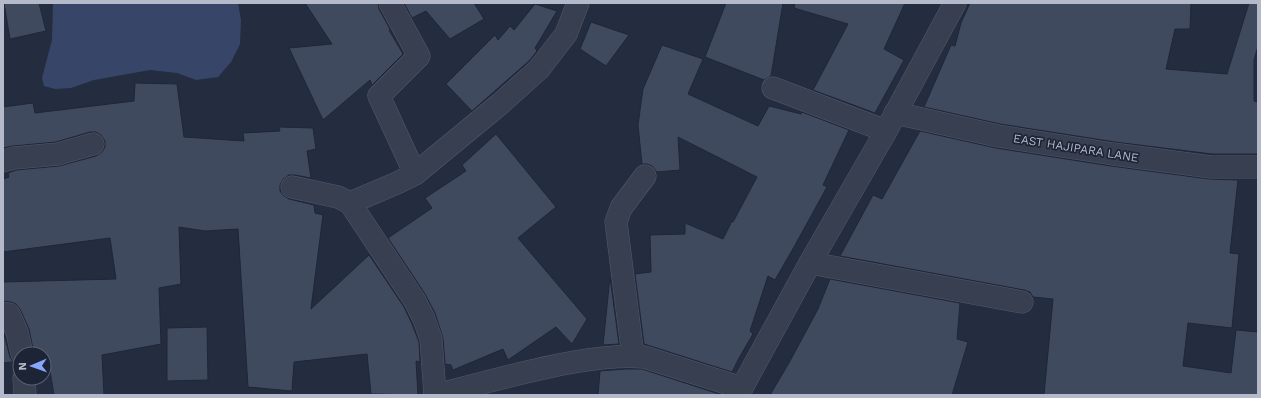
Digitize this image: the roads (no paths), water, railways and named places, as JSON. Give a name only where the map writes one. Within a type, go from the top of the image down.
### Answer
[{"type":"street","points":[[390,3],[419,56],[379,96],[415,174]]},
{"type":"street","points":[[350,203],[415,174],[500,104],[539,69],[566,34],[578,3]]},
{"type":"street","points":[[292,187],[338,197],[350,203],[415,301],[424,319],[431,338],[436,395],[541,368],[600,358],[633,356],[644,357],[740,391],[810,263],[891,122],[955,3]]},
{"type":"street","name":"EAST HAJIPARA LANE","points":[[773,88],[891,122],[998,136],[1113,154],[1211,166],[1258,167]]},
{"type":"street","points":[[3,162],[14,158],[58,154],[93,144]]},
{"type":"street","points":[[633,356],[616,222],[621,208],[645,176]]},
{"type":"street","points":[[810,263],[1022,302]]},
{"type":"street","points":[[3,313],[9,314],[17,332],[20,346]]},
{"type":"water","points":[[53,3],[238,3],[241,20],[240,44],[231,62],[218,77],[196,80],[177,73],[150,70],[94,80],[71,88],[55,89],[44,86],[42,78],[52,40]]}]
